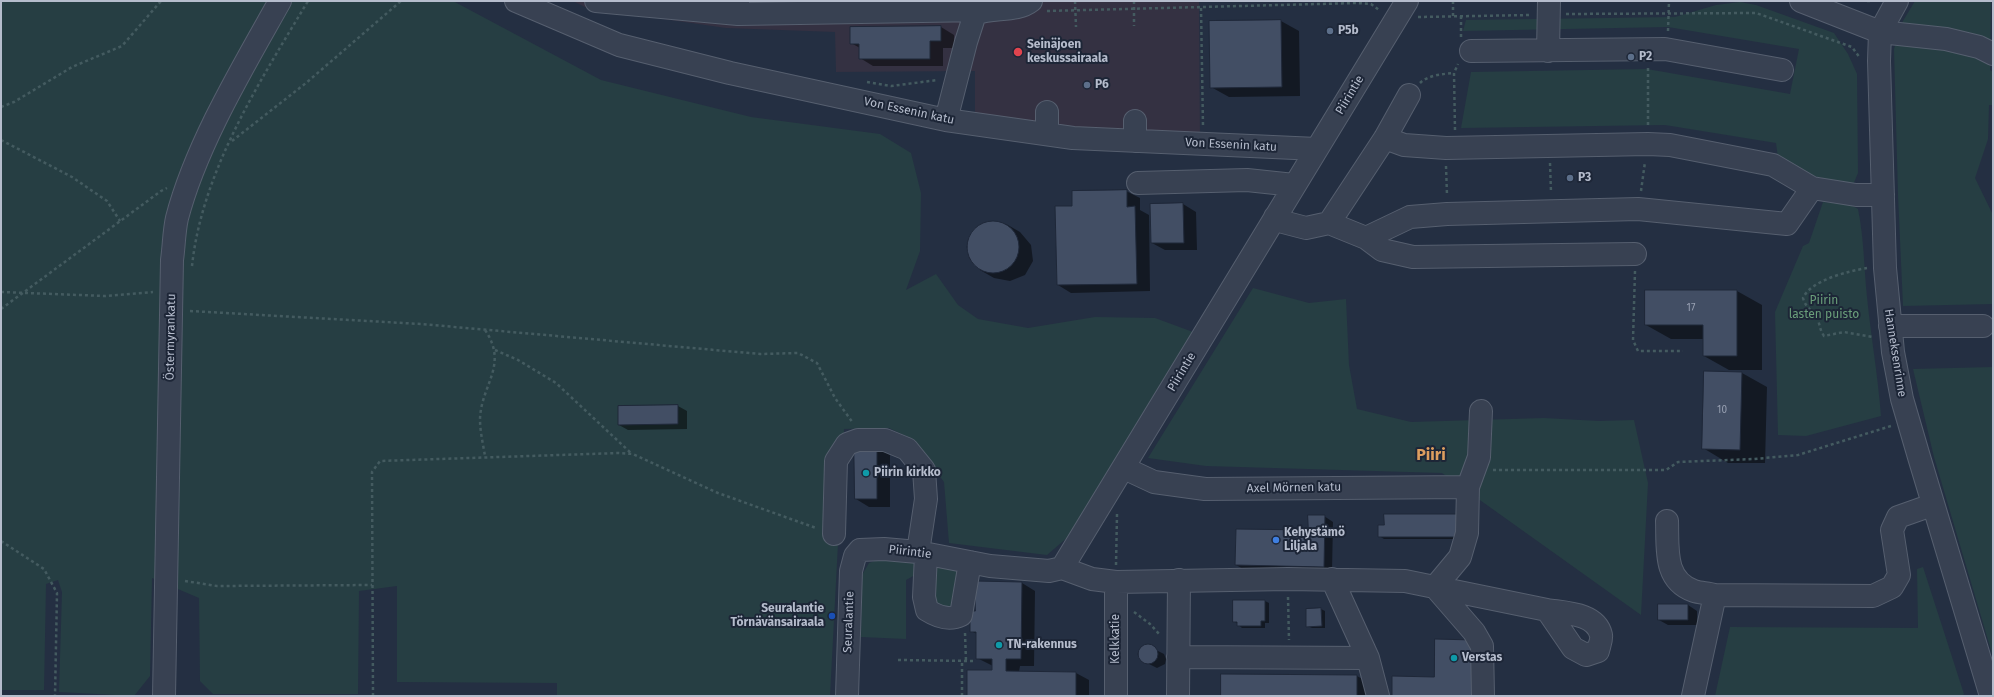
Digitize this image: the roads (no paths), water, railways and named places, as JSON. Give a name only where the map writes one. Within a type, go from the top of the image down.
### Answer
[{"type":"street","name":"Östermyrankatu","points":[[164,696],[172,260],[177,219],[189,180],[238,75],[280,1]]},
{"type":"street","name":"Von Essenin katu","points":[[516,1],[619,45],[730,73],[946,120],[1073,138],[1135,131],[1203,144],[1317,149]]},
{"type":"street","points":[[596,1],[738,8],[983,10],[1036,6]]},
{"type":"street","points":[[1548,51],[1549,1]]},
{"type":"street","points":[[1801,1],[1880,32],[1946,39],[1979,47],[1993,54]]},
{"type":"street","name":"Hanneksenrinne","points":[[1897,1],[1880,32],[1879,61],[1883,195],[1884,332],[1932,505],[1991,696]]},
{"type":"street","name":"Piirintie","points":[[860,550],[876,548],[922,553],[990,566],[1041,570],[1062,568],[1402,9]]},
{"type":"street","points":[[946,120],[971,23],[975,14],[983,10]]},
{"type":"street","points":[[1466,56],[1548,51],[1665,49],[1782,70]]},
{"type":"street","points":[[1329,223],[1384,138],[1409,95]]},
{"type":"street","points":[[1047,112],[1047,134]]},
{"type":"street","points":[[1384,138],[1404,145],[1446,148],[1648,144],[1670,145],[1773,165],[1812,188],[1856,195],[1883,195]]},
{"type":"street","points":[[1138,183],[1247,180],[1294,185]]},
{"type":"street","points":[[1366,238],[1410,217],[1447,214],[1638,209],[1787,224],[1812,188]]},
{"type":"street","points":[[1275,217],[1283,222],[1306,228],[1329,223],[1366,238],[1382,250],[1413,257],[1635,254]]},
{"type":"street","points":[[1884,332],[1983,326]]},
{"type":"street","points":[[1435,586],[1460,557],[1467,533],[1471,478],[1479,457],[1481,411]]},
{"type":"street","points":[[834,534],[836,461],[847,444],[858,440],[885,440],[907,449],[924,470],[926,500],[922,553],[924,597],[927,610],[937,617],[955,618],[961,615],[970,562]]},
{"type":"street","name":"Axel Mörnen katu","points":[[1124,468],[1154,482],[1205,489],[1471,478]]},
{"type":"street","points":[[1667,522],[1668,564],[1677,581],[1693,591],[1715,595],[1873,596],[1892,587],[1899,575],[1892,530],[1898,517],[1932,505]]},
{"type":"street","name":"Seuralantie","points":[[847,696],[851,571],[854,556],[860,550]]},
{"type":"street","points":[[1062,568],[1116,590],[1179,580],[1332,579],[1405,581],[1547,610]]},
{"type":"street","points":[[1332,579],[1368,658],[1378,696]]},
{"type":"street","points":[[1178,696],[1179,580]]},
{"type":"street","points":[[1435,586],[1474,632],[1482,646],[1483,696]]},
{"type":"street","name":"Kelkkatie","points":[[1116,590],[1116,696]]},
{"type":"street","points":[[1693,696],[1715,595]]},
{"type":"street","points":[[1178,657],[1368,658]]},
{"type":"place","name":"P5b","points":[[1330,31]]},
{"type":"place","name":"Seinäjoen keskussairaala","points":[[1018,52]]},
{"type":"place","name":"P2","points":[[1631,57]]},
{"type":"place","name":"P6","points":[[1087,85]]},
{"type":"place","name":"P3","points":[[1570,178]]},
{"type":"place","name":"Piirin kirkko","points":[[866,473]]},
{"type":"place","name":"Kehystämö Liljala","points":[[1276,540]]},
{"type":"place","name":"Seuralantie Törnävänsairaala","points":[[832,616]]},
{"type":"place","name":"TN-rakennus","points":[[999,645]]},
{"type":"place","name":"Verstas","points":[[1454,658]]},
{"type":"district","name":"Piiri","points":[[1431,456]]},
{"type":"park label","name":"Piirin lasten puisto","points":[[1824,308]]}]
